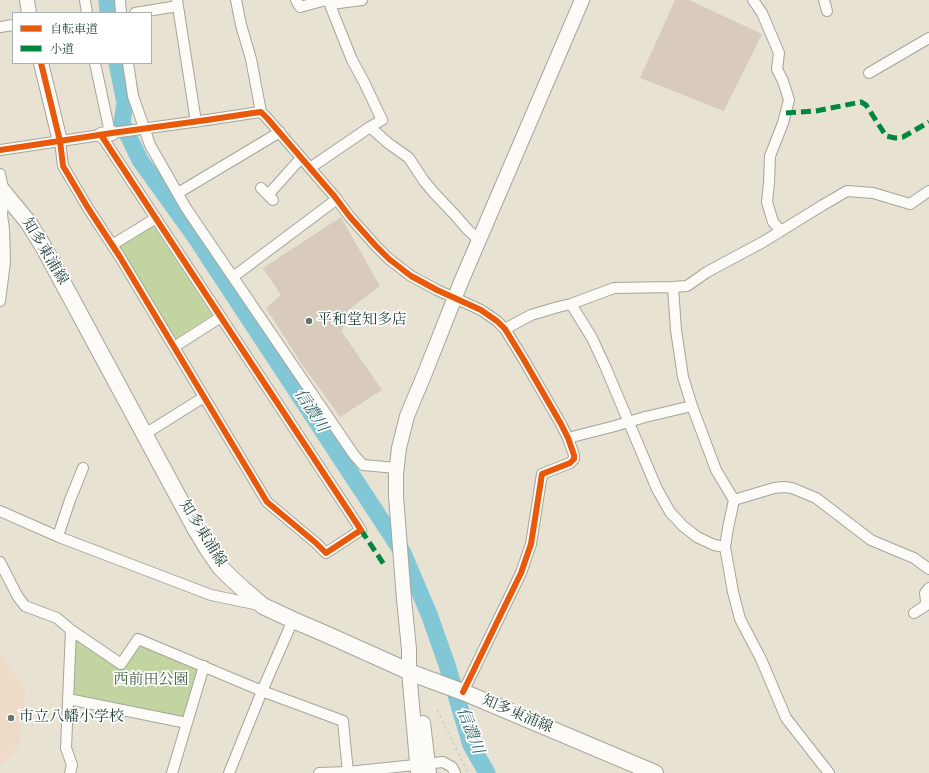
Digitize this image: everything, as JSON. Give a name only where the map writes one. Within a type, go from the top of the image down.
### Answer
[{"type":"main road","name":"知多東浦線","points":[[2,191],[28,222],[43,246],[195,528],[220,567],[229,576],[263,606],[413,673],[463,692],[645,771]]},
{"type":"street","points":[[26,0],[29,12]]},
{"type":"street","points":[[85,0],[87,12]]},
{"type":"street","points":[[120,0],[121,12]]},
{"type":"street","points":[[236,0],[241,25],[251,59],[261,112],[337,199],[350,217],[389,259],[411,276],[436,290],[481,310],[497,321],[505,329],[562,424],[574,455],[574,459],[570,463],[542,474],[531,544],[521,573],[463,692]]},
{"type":"street","points":[[296,0],[300,7],[328,2],[362,0]]},
{"type":"street","points":[[423,769],[404,599],[396,474],[399,448],[407,416],[461,282],[582,0]]},
{"type":"street","points":[[753,0],[762,13],[779,53],[777,68],[789,100],[783,123],[770,156],[767,202],[774,222],[781,232]]},
{"type":"street","points":[[824,0],[827,11]]},
{"type":"street","points":[[310,168],[382,120],[352,60],[328,2]]},
{"type":"street","points":[[139,12],[178,3],[196,122]]},
{"type":"street","points":[[0,27],[12,25]]},
{"type":"street","points":[[869,73],[929,38]]},
{"type":"street","points":[[41,64],[60,142],[63,166],[267,502],[326,553],[361,530],[156,218],[108,134],[94,64]]},
{"type":"street","points":[[128,64],[133,96],[150,145],[186,208],[360,462],[363,465],[396,468]]},
{"type":"street","points":[[0,150],[261,112]]},
{"type":"street","points":[[370,127],[388,143],[410,158],[424,181],[479,240]]},
{"type":"street","points":[[178,193],[280,132]]},
{"type":"street","points":[[267,194],[302,158]]},
{"type":"street","points":[[0,174],[2,191],[1,215],[4,229],[5,262],[0,301]]},
{"type":"street","points":[[505,329],[531,315],[571,304],[614,288],[687,286],[707,272],[781,232],[847,191],[873,193],[910,204],[929,191]]},
{"type":"street","points":[[233,277],[337,199]]},
{"type":"street","points":[[112,245],[156,218]]},
{"type":"street","points":[[673,287],[676,330],[683,377],[692,406],[716,470],[734,500],[728,528],[726,547],[733,592],[740,620],[761,659],[786,718],[829,773]]},
{"type":"street","points":[[571,304],[592,338],[657,489],[670,512],[683,526],[697,537],[714,545],[726,547]]},
{"type":"street","points":[[174,347],[221,317]]},
{"type":"street","points":[[145,434],[204,397]]},
{"type":"street","points":[[568,438],[692,406]]},
{"type":"street","points":[[58,536],[83,468]]},
{"type":"street","points":[[734,500],[774,488],[792,488],[816,498],[871,540],[914,558],[929,569]]},
{"type":"street","points":[[0,512],[211,596],[263,606]]},
{"type":"street","points":[[0,562],[18,597],[25,606],[58,618],[71,630],[121,664],[138,639],[262,691],[343,721],[348,772]]},
{"type":"street","points":[[914,613],[925,606],[925,593],[929,588]]},
{"type":"street","points":[[229,773],[293,620]]},
{"type":"street","points":[[70,773],[72,765],[66,748],[71,630]]},
{"type":"street","points":[[172,773],[204,666]]},
{"type":"street","points":[[68,699],[187,723]]},
{"type":"street","points":[[319,773],[423,769],[443,762],[452,768],[455,773]]},
{"type":"path","points":[[437,710],[468,773]]},
{"type":"shaded area","name":"市立八幡小学校","points":[[0,654],[25,689],[19,747],[0,766]]},
{"type":"green space","points":[[153,225],[212,315],[174,340],[118,246]]},
{"type":"green space","name":"西前田公園","points":[[71,630],[121,663],[138,639],[204,666],[187,723],[68,699]]},
{"type":"building","points":[[675,0],[689,0],[762,34],[724,111],[640,78]]},
{"type":"building","name":"平和堂知多店","points":[[341,217],[380,286],[347,311],[342,332],[382,390],[340,417],[301,363],[266,308],[281,295],[263,268]]},
{"type":"waterway","name":"信濃川","points":[[107,0],[108,12]]},
{"type":"waterway","name":"信濃川","points":[[117,64],[125,103],[122,123],[140,160],[194,235],[403,553],[429,614],[447,665],[471,745],[487,773]]},
{"type":"marked path","points":[[786,113],[816,111],[861,102],[866,105],[886,136],[895,138],[903,137],[929,122]]},
{"type":"marked path","points":[[361,530],[385,566]]},
{"type":"cycle path","points":[[41,64],[60,141],[63,166],[120,257],[267,502],[326,553],[361,530],[101,135]]},
{"type":"cycle path","points":[[0,150],[261,112],[335,197],[350,217],[389,259],[411,276],[437,290],[481,310],[497,321],[505,329],[561,424],[568,438],[574,459],[570,463],[542,474],[531,544],[521,573],[463,692]]},
{"type":"place","name":"平和堂知多店","points":[[309,321]]},
{"type":"place","name":"市立八幡小学校","points":[[11,718]]}]
